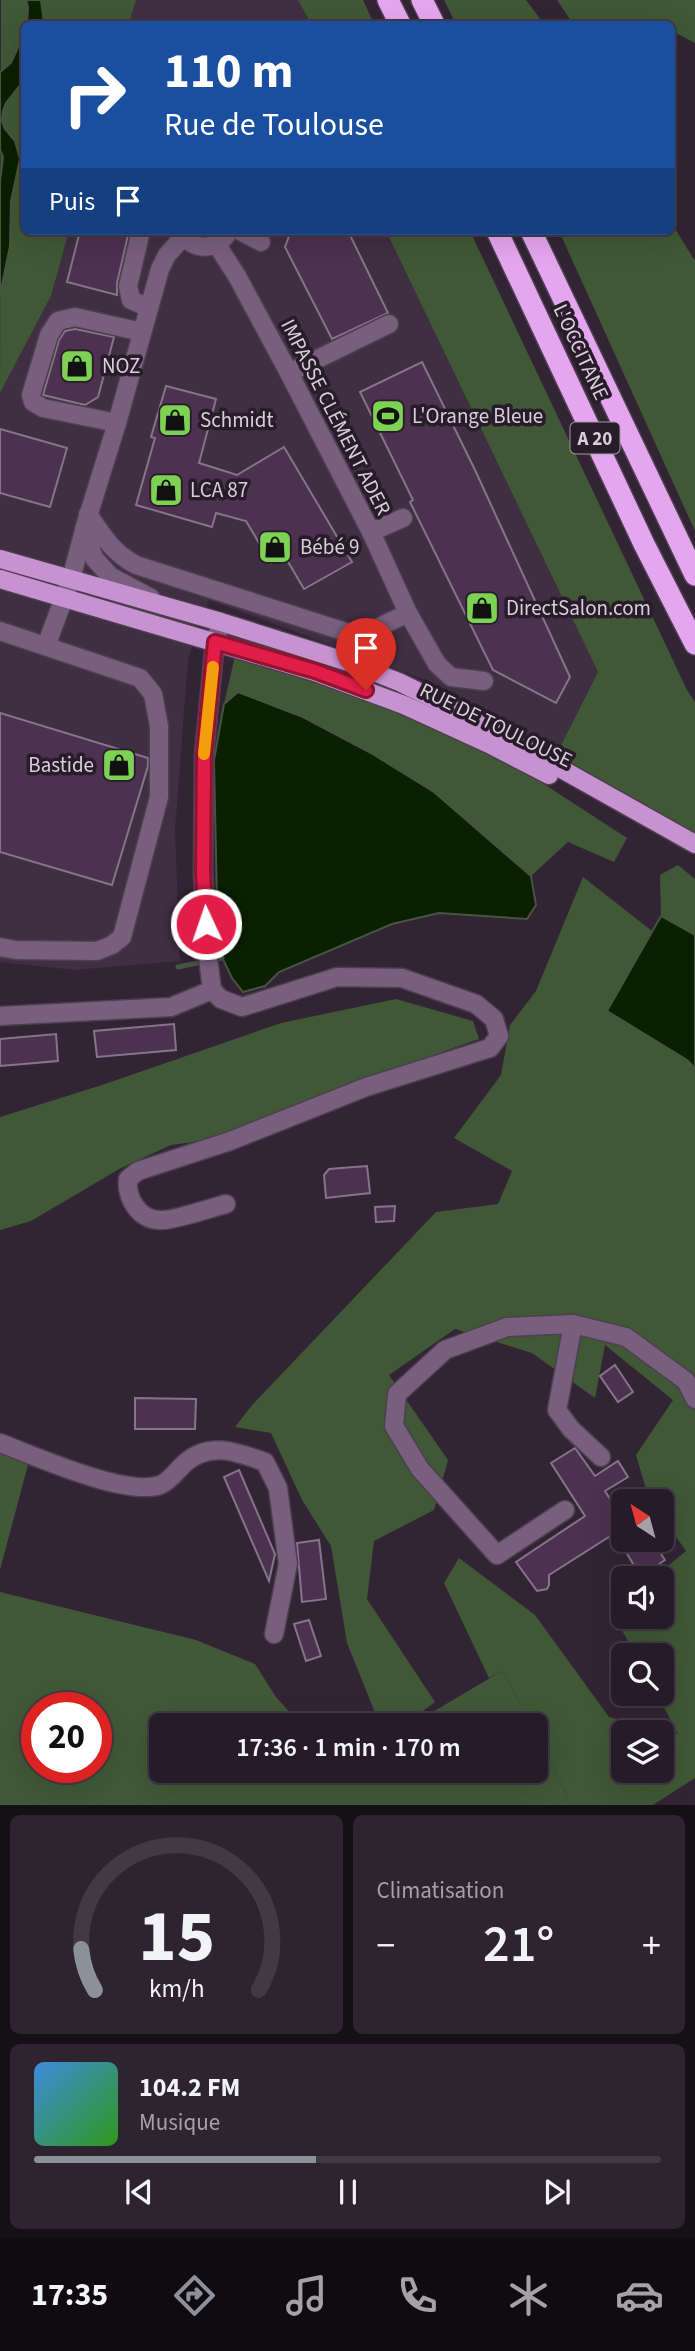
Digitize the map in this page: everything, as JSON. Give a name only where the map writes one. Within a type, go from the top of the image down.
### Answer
[{"type":"highway","points":[[388,0],[398,21]]},
{"type":"highway","points":[[422,0],[432,21]]},
{"type":"highway","name":"L'OCCITANE","points":[[499,235],[644,544],[695,644]]},
{"type":"highway","name":"L'OCCITANE","points":[[533,235],[695,575]]},
{"type":"main road","name":"RUE DE TOULOUSE","points":[[0,559],[221,622],[351,663],[399,682],[458,711],[695,844]]},
{"type":"main road","name":"RUE DE TOULOUSE","points":[[0,579],[315,671],[439,720],[644,826],[695,857]]},
{"type":"street","points":[[140,235],[128,286],[131,300],[149,308]]},
{"type":"street","points":[[46,646],[71,579],[160,269],[182,235]]},
{"type":"street","points":[[184,235],[190,243],[208,248],[223,238]]},
{"type":"street","points":[[248,235],[261,242]]},
{"type":"street","name":"IMPASSE CLÉMENT ADER","points":[[223,238],[371,532],[408,613],[437,664],[451,677],[484,681]]},
{"type":"street","points":[[117,423],[43,408],[33,402],[32,395],[49,335],[58,321],[75,317],[142,332]]},
{"type":"street","points":[[289,373],[389,324]]},
{"type":"street","points":[[371,532],[403,518]]},
{"type":"street","points":[[86,522],[93,558],[110,576],[166,607]]},
{"type":"street","points":[[86,522],[124,559],[183,581],[349,633],[373,630],[408,613]]},
{"type":"street","points":[[221,622],[215,642],[204,754],[203,873],[207,950],[212,982],[221,999],[242,1007],[337,977],[402,978],[476,1004],[494,1019],[499,1036],[490,1048],[366,1087],[230,1141],[138,1171],[128,1179],[127,1192],[136,1208],[148,1217],[161,1220],[226,1204]]},
{"type":"street","points":[[0,631],[140,678],[153,694],[159,726],[159,797],[122,937],[97,951],[16,950],[0,947]]},
{"type":"street","points":[[0,1016],[172,1007],[212,982]]},
{"type":"street","points":[[565,1510],[497,1555],[420,1469],[394,1426],[397,1394],[445,1350],[507,1327],[573,1324],[626,1337],[686,1381],[695,1399]]},
{"type":"street","points":[[573,1324],[557,1410],[571,1429],[601,1457]]},
{"type":"street","points":[[0,1443],[103,1480],[138,1486],[161,1485],[193,1456],[214,1449],[232,1451],[265,1462],[278,1488],[288,1564],[274,1634]]},
{"type":"shaded area","points":[[1,0],[136,0],[130,21],[21,21],[21,235],[68,235],[51,296],[0,393]]},
{"type":"shaded area","points":[[26,0],[41,0],[44,21],[27,21]]},
{"type":"shaded area","points":[[136,0],[298,0],[309,21],[130,21]]},
{"type":"shaded area","points":[[298,0],[363,0],[373,21],[309,21]]},
{"type":"shaded area","points":[[444,0],[526,0],[542,21],[454,21]]},
{"type":"shaded area","points":[[557,0],[695,0],[695,43],[675,33],[675,21],[571,21]]},
{"type":"shaded area","points":[[21,41],[21,84],[6,103],[2,121],[15,141],[20,159],[11,201],[10,246],[0,295],[0,181],[3,157],[0,150],[0,72],[11,63]]},
{"type":"shaded area","points":[[675,229],[695,261],[695,531],[561,235],[675,235]]},
{"type":"shaded area","points":[[68,235],[388,235],[598,672],[556,755],[426,680],[209,600],[188,659],[175,830],[180,961],[74,970],[0,962],[0,393],[51,296]]},
{"type":"shaded area","points":[[388,235],[472,235],[695,702],[695,833],[556,755],[598,672]]},
{"type":"shaded area","points":[[235,656],[401,712],[530,775],[627,838],[614,862],[568,842],[531,876],[434,792],[238,692],[224,704]]},
{"type":"shaded area","points":[[238,692],[303,717],[371,753],[434,792],[531,876],[536,905],[527,919],[439,913],[392,924],[279,972],[265,986],[243,992],[232,978],[218,949],[214,760],[224,704]]},
{"type":"shaded area","points":[[678,865],[695,879],[695,935],[661,916],[660,875]]},
{"type":"shaded area","points":[[583,877],[652,931],[607,1011],[687,1060],[695,1068],[695,1778],[653,1805],[571,1805],[548,1758],[548,1713],[525,1713],[502,1671],[489,1678],[444,1583],[459,1558],[535,1615],[609,1717],[621,1720],[611,1720],[611,1783],[674,1783],[674,1733],[678,1734],[674,1720],[671,1720],[663,1706],[674,1706],[674,1643],[629,1643],[621,1629],[674,1629],[674,1566],[668,1566],[686,1551],[674,1534],[674,1489],[646,1489],[636,1455],[673,1400],[605,1345],[595,1398],[532,1353],[455,1329],[389,1375],[448,1460],[434,1510],[374,1541],[367,1599],[435,1702],[420,1713],[375,1713],[347,1643],[331,1546],[302,1500],[271,1433],[235,1427],[253,1404],[436,1212],[498,1204],[512,1171],[454,1138],[501,1075],[510,1025],[536,991]]},
{"type":"shaded area","points":[[661,916],[695,935],[695,1068],[687,1060],[607,1011]]},
{"type":"shaded area","points":[[396,999],[473,1021],[479,1039],[377,1075],[222,1138],[171,1145],[121,1168],[31,1221],[0,1230],[0,1117],[281,1023]]},
{"type":"shaded area","points":[[0,1452],[29,1461],[0,1570]]},
{"type":"shaded area","points":[[0,1592],[196,1640],[255,1664],[276,1697],[290,1713],[149,1713],[149,1783],[548,1783],[548,1758],[571,1805],[0,1805]]},
{"type":"shaded area","points":[[502,1671],[525,1713],[431,1713]]},
{"type":"building","points":[[79,235],[128,235],[117,283],[117,295],[67,282]]},
{"type":"building","points":[[290,235],[350,235],[388,313],[332,339],[285,247]]},
{"type":"building","name":"NOZ","points":[[75,329],[114,337],[98,397],[85,405],[43,395],[59,340],[65,331]]},
{"type":"building","points":[[422,362],[570,677],[556,703],[493,670],[410,502],[413,500],[360,392]]},
{"type":"building","points":[[166,386],[216,399],[199,463],[237,475],[284,447],[352,562],[304,589],[284,555],[271,563],[246,521],[216,513],[212,527],[136,505]]},
{"type":"building","points":[[0,429],[67,448],[50,507],[0,493]]},
{"type":"building","points":[[0,713],[148,758],[148,766],[112,885],[0,852]]},
{"type":"building","points":[[174,1024],[176,1050],[97,1057],[94,1031]]},
{"type":"building","points":[[56,1034],[58,1061],[0,1066],[0,1039]]},
{"type":"building","points":[[367,1166],[370,1193],[326,1198],[324,1175],[329,1169]]},
{"type":"building","points":[[395,1206],[394,1221],[376,1222],[375,1207]]},
{"type":"building","points":[[615,1365],[633,1392],[618,1402],[600,1376]]},
{"type":"building","points":[[135,1398],[196,1399],[195,1429],[135,1429]]},
{"type":"building","points":[[575,1448],[595,1476],[618,1461],[628,1477],[605,1491],[611,1501],[611,1536],[549,1575],[547,1589],[537,1591],[516,1562],[585,1516],[551,1463]]},
{"type":"building","points":[[239,1470],[275,1554],[269,1581],[224,1477]]},
{"type":"building","points":[[319,1540],[326,1599],[302,1602],[297,1543]]},
{"type":"building","points":[[626,1552],[660,1552],[665,1560],[656,1566],[634,1566]]},
{"type":"building","points":[[309,1620],[321,1656],[306,1661],[294,1624]]},
{"type":"waterway","points":[[178,967],[222,958]]},
{"type":"slow traffic","points":[[204,754],[213,667]]},
{"type":"place","name":"NOZ","points":[[77,366]]},
{"type":"place","name":"L'Orange Bleue","points":[[388,416]]},
{"type":"place","name":"Schmidt","points":[[175,420]]},
{"type":"place","name":"LCA 87","points":[[166,490]]},
{"type":"place","name":"Bébé 9","points":[[275,547]]},
{"type":"place","name":"DirectSalon.com","points":[[482,608]]},
{"type":"place","name":"Bastide","points":[[119,765]]},
{"type":"route","points":[[206,924],[203,873],[204,754],[215,642],[315,671],[366,690]]}]
